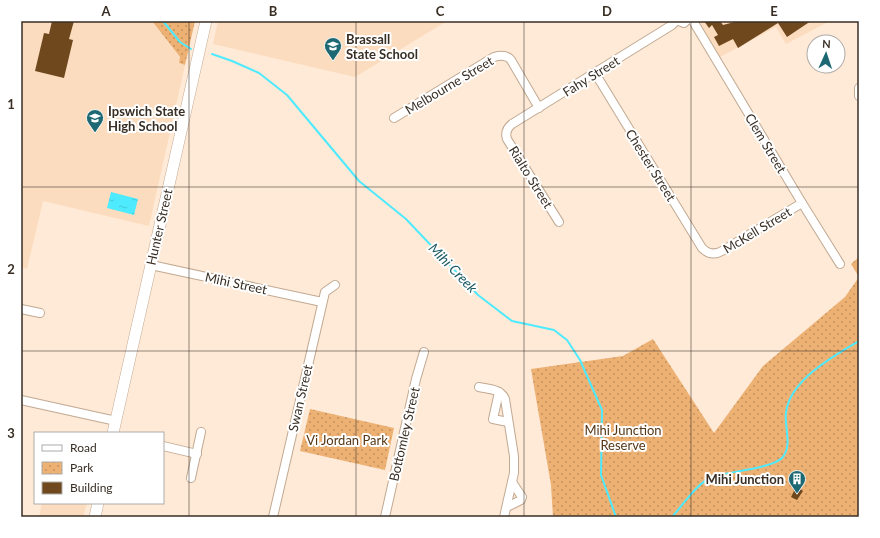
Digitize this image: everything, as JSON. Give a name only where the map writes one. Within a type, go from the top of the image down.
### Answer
[{"type":"main road","name":"Hunter Street","points":[[116,430],[151,265],[206,21]]},
{"type":"main road","points":[[95,517],[98,504]]},
{"type":"street","points":[[678,21],[684,23],[686,21]]},
{"type":"street","name":"Fahy Street","points":[[506,131],[512,124],[678,21]]},
{"type":"street","name":"Clem Street","points":[[693,21],[840,264]]},
{"type":"street","name":"Melbourne Street","points":[[394,118],[494,57],[504,56],[511,60],[540,108]]},
{"type":"street","name":"Chester Street","points":[[595,73],[702,248],[710,253]]},
{"type":"street","points":[[859,88],[859,96]]},
{"type":"street","name":"Rialto Street","points":[[506,131],[507,139],[559,222]]},
{"type":"street","name":"McKell Street","points":[[710,253],[722,252],[802,203]]},
{"type":"street","name":"Mihi Street","points":[[151,265],[322,302]]},
{"type":"street","name":"Swan Street","points":[[273,517],[322,302],[325,292],[335,285]]},
{"type":"street","points":[[21,309],[40,314]]},
{"type":"street","name":"Bottomley Street","points":[[385,517],[416,379],[424,352]]},
{"type":"street","points":[[479,387],[499,392],[504,396],[514,456],[512,482],[504,517]]},
{"type":"street","points":[[499,392],[493,419],[508,422]]},
{"type":"street","points":[[21,400],[116,430]]},
{"type":"street","points":[[191,478],[201,432]]},
{"type":"street","points":[[164,446],[196,454]]},
{"type":"street","points":[[507,507],[520,500],[522,497],[512,482]]},
{"type":"shaded area","name":"Ipswich State High School","points":[[21,21],[152,21],[180,58],[179,63],[185,65],[149,226],[43,201],[27,269],[21,267]]},
{"type":"shaded area","name":"Brassall State School","points":[[218,21],[447,21],[355,77],[213,44]]},
{"type":"shaded area","points":[[699,21],[830,21],[786,44],[776,27],[720,57]]},
{"type":"shaded area","points":[[42,504],[87,504],[83,517],[39,517]]},
{"type":"green space","points":[[152,21],[195,21],[185,65],[179,63],[180,57]]},
{"type":"green space","points":[[859,257],[859,277],[851,264]]},
{"type":"green space","name":"Mihi Junction Reserve","points":[[859,277],[859,517],[553,517],[551,485],[531,369],[623,356],[653,339],[714,433],[763,366],[845,297]]},
{"type":"green space","name":"Vi Jordan Park","points":[[310,409],[394,428],[385,470],[300,451]]},
{"type":"water","points":[[111,192],[138,199],[134,215],[107,208]]},
{"type":"building","points":[[52,21],[74,21],[69,39],[73,40],[64,78],[35,71],[44,33],[49,34]]},
{"type":"building","points":[[704,21],[720,21],[723,25],[738,21],[811,21],[787,37],[778,23],[738,48],[733,39],[719,46],[714,37],[718,35],[712,25],[709,28]]},
{"type":"building","name":"Mihi Junction","points":[[796,487],[803,491],[797,500],[791,497]]},
{"type":"waterway","name":"Mihi Creek","points":[[163,21],[180,42],[191,49]]},
{"type":"waterway","name":"Mihi Creek","points":[[212,54],[259,73],[287,95],[359,181],[406,219],[478,295],[512,321],[554,330],[567,340],[580,360],[602,410],[601,475],[616,517]]},
{"type":"waterway","name":"Mihi Creek","points":[[672,517],[696,489],[713,476],[771,464],[782,458],[788,442],[786,413],[789,401],[795,390],[825,362],[859,341]]},
{"type":"place","name":"Brassall State School","points":[[333,61]]},
{"type":"place","name":"Ipswich State High School","points":[[95,133]]},
{"type":"place","name":"Mihi Junction","points":[[797,494]]}]
